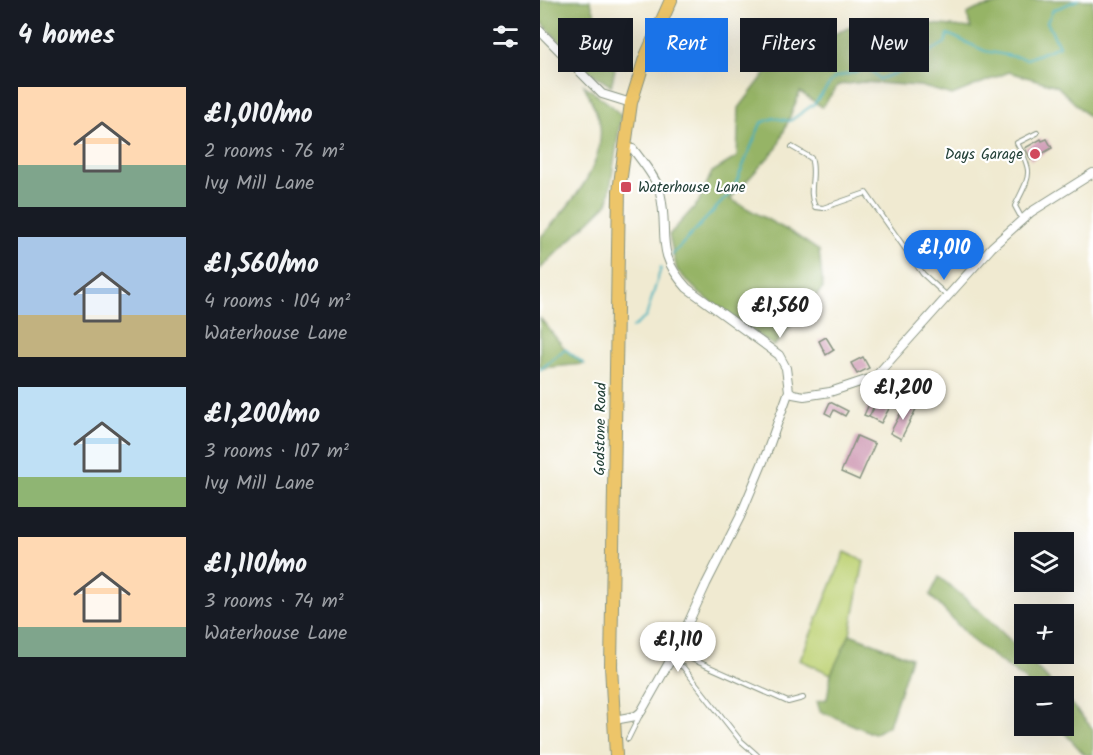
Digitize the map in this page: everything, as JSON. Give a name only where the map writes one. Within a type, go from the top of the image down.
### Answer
[{"type":"main road","name":"Godstone Road","points":[[616,755],[611,666],[619,191],[631,103],[645,58],[671,0]]},
{"type":"street","points":[[540,31],[602,94],[631,103]]},
{"type":"street","points":[[614,720],[636,716],[641,712],[675,652],[740,517],[789,391],[786,368],[779,355],[687,288],[676,276],[665,252],[660,191],[633,149],[624,148]]},
{"type":"street","points":[[789,391],[804,396],[830,392],[875,377],[992,247],[1050,198],[1093,172]]},
{"type":"lane","points":[[1023,220],[1015,206],[1029,175],[1029,164],[1017,143],[1037,133]]},
{"type":"lane","points":[[792,147],[808,155],[813,163],[810,190],[815,207],[823,208],[866,193],[916,265],[947,297]]},
{"type":"lane","points":[[675,652],[788,702],[803,698]]},
{"type":"lane","points":[[669,661],[683,667],[740,740],[757,755]]},
{"type":"lane","points":[[628,739],[641,712]]},
{"type":"green space","points":[[540,0],[590,0],[597,18],[558,18],[558,40],[540,21]]},
{"type":"green space","points":[[1016,0],[1093,0],[1093,121],[1057,86],[1009,72],[952,95],[920,86],[863,82],[838,85],[822,107],[800,92],[777,148],[730,199],[794,234],[819,251],[823,288],[774,346],[699,293],[677,270],[669,235],[698,203],[712,172],[737,157],[739,108],[766,72],[837,72],[837,33],[849,28],[849,72],[929,72],[929,24],[971,28],[967,14],[977,9]]},
{"type":"green space","points":[[590,72],[614,72],[611,86]]},
{"type":"green space","points":[[584,85],[612,106],[621,116],[608,203],[540,269],[540,238],[582,187],[597,157],[600,125]]},
{"type":"green space","points":[[540,318],[565,349],[584,364],[542,368],[540,365]]},
{"type":"green space","points":[[845,552],[864,561],[850,634],[831,674],[800,660]]},
{"type":"green space","points":[[939,577],[970,602],[1014,644],[1014,664],[1034,664],[1045,676],[1020,676],[973,641],[930,595]]},
{"type":"green space","points":[[850,634],[911,658],[889,725],[874,734],[820,711],[817,701],[827,699],[831,674]]},
{"type":"green space","points":[[1074,707],[1093,729],[1093,755],[1085,755],[1067,736],[1074,736]]},
{"type":"building","name":"Days Garage","points":[[1041,139],[1042,141],[1047,139],[1052,148],[1031,160],[1025,148]]},
{"type":"building","points":[[826,337],[834,350],[826,355],[819,341]]},
{"type":"building","points":[[863,357],[869,368],[857,374],[851,363]]},
{"type":"building","points":[[873,396],[877,399],[869,417],[864,415]]},
{"type":"building","points":[[879,399],[891,405],[881,423],[869,417]]},
{"type":"building","points":[[830,402],[848,411],[845,416],[834,410],[831,416],[825,413]]},
{"type":"building","points":[[906,403],[916,409],[901,439],[890,433]]},
{"type":"building","points":[[857,436],[875,444],[859,480],[841,472]]},
{"type":"waterway","points":[[672,255],[733,190],[761,123],[774,118],[790,121],[814,104],[834,78],[869,68],[879,79],[927,63],[926,54],[945,43],[948,34],[985,51],[1027,59],[1059,46],[1047,22],[1053,10],[1078,0]]},
{"type":"waterway","points":[[632,328],[646,317],[661,268]]},
{"type":"waterway","points":[[540,370],[565,349],[584,364]]},
{"type":"place","name":"Days Garage","points":[[1035,154]]},
{"type":"place","name":"Waterhouse Lane","points":[[626,187]]}]
